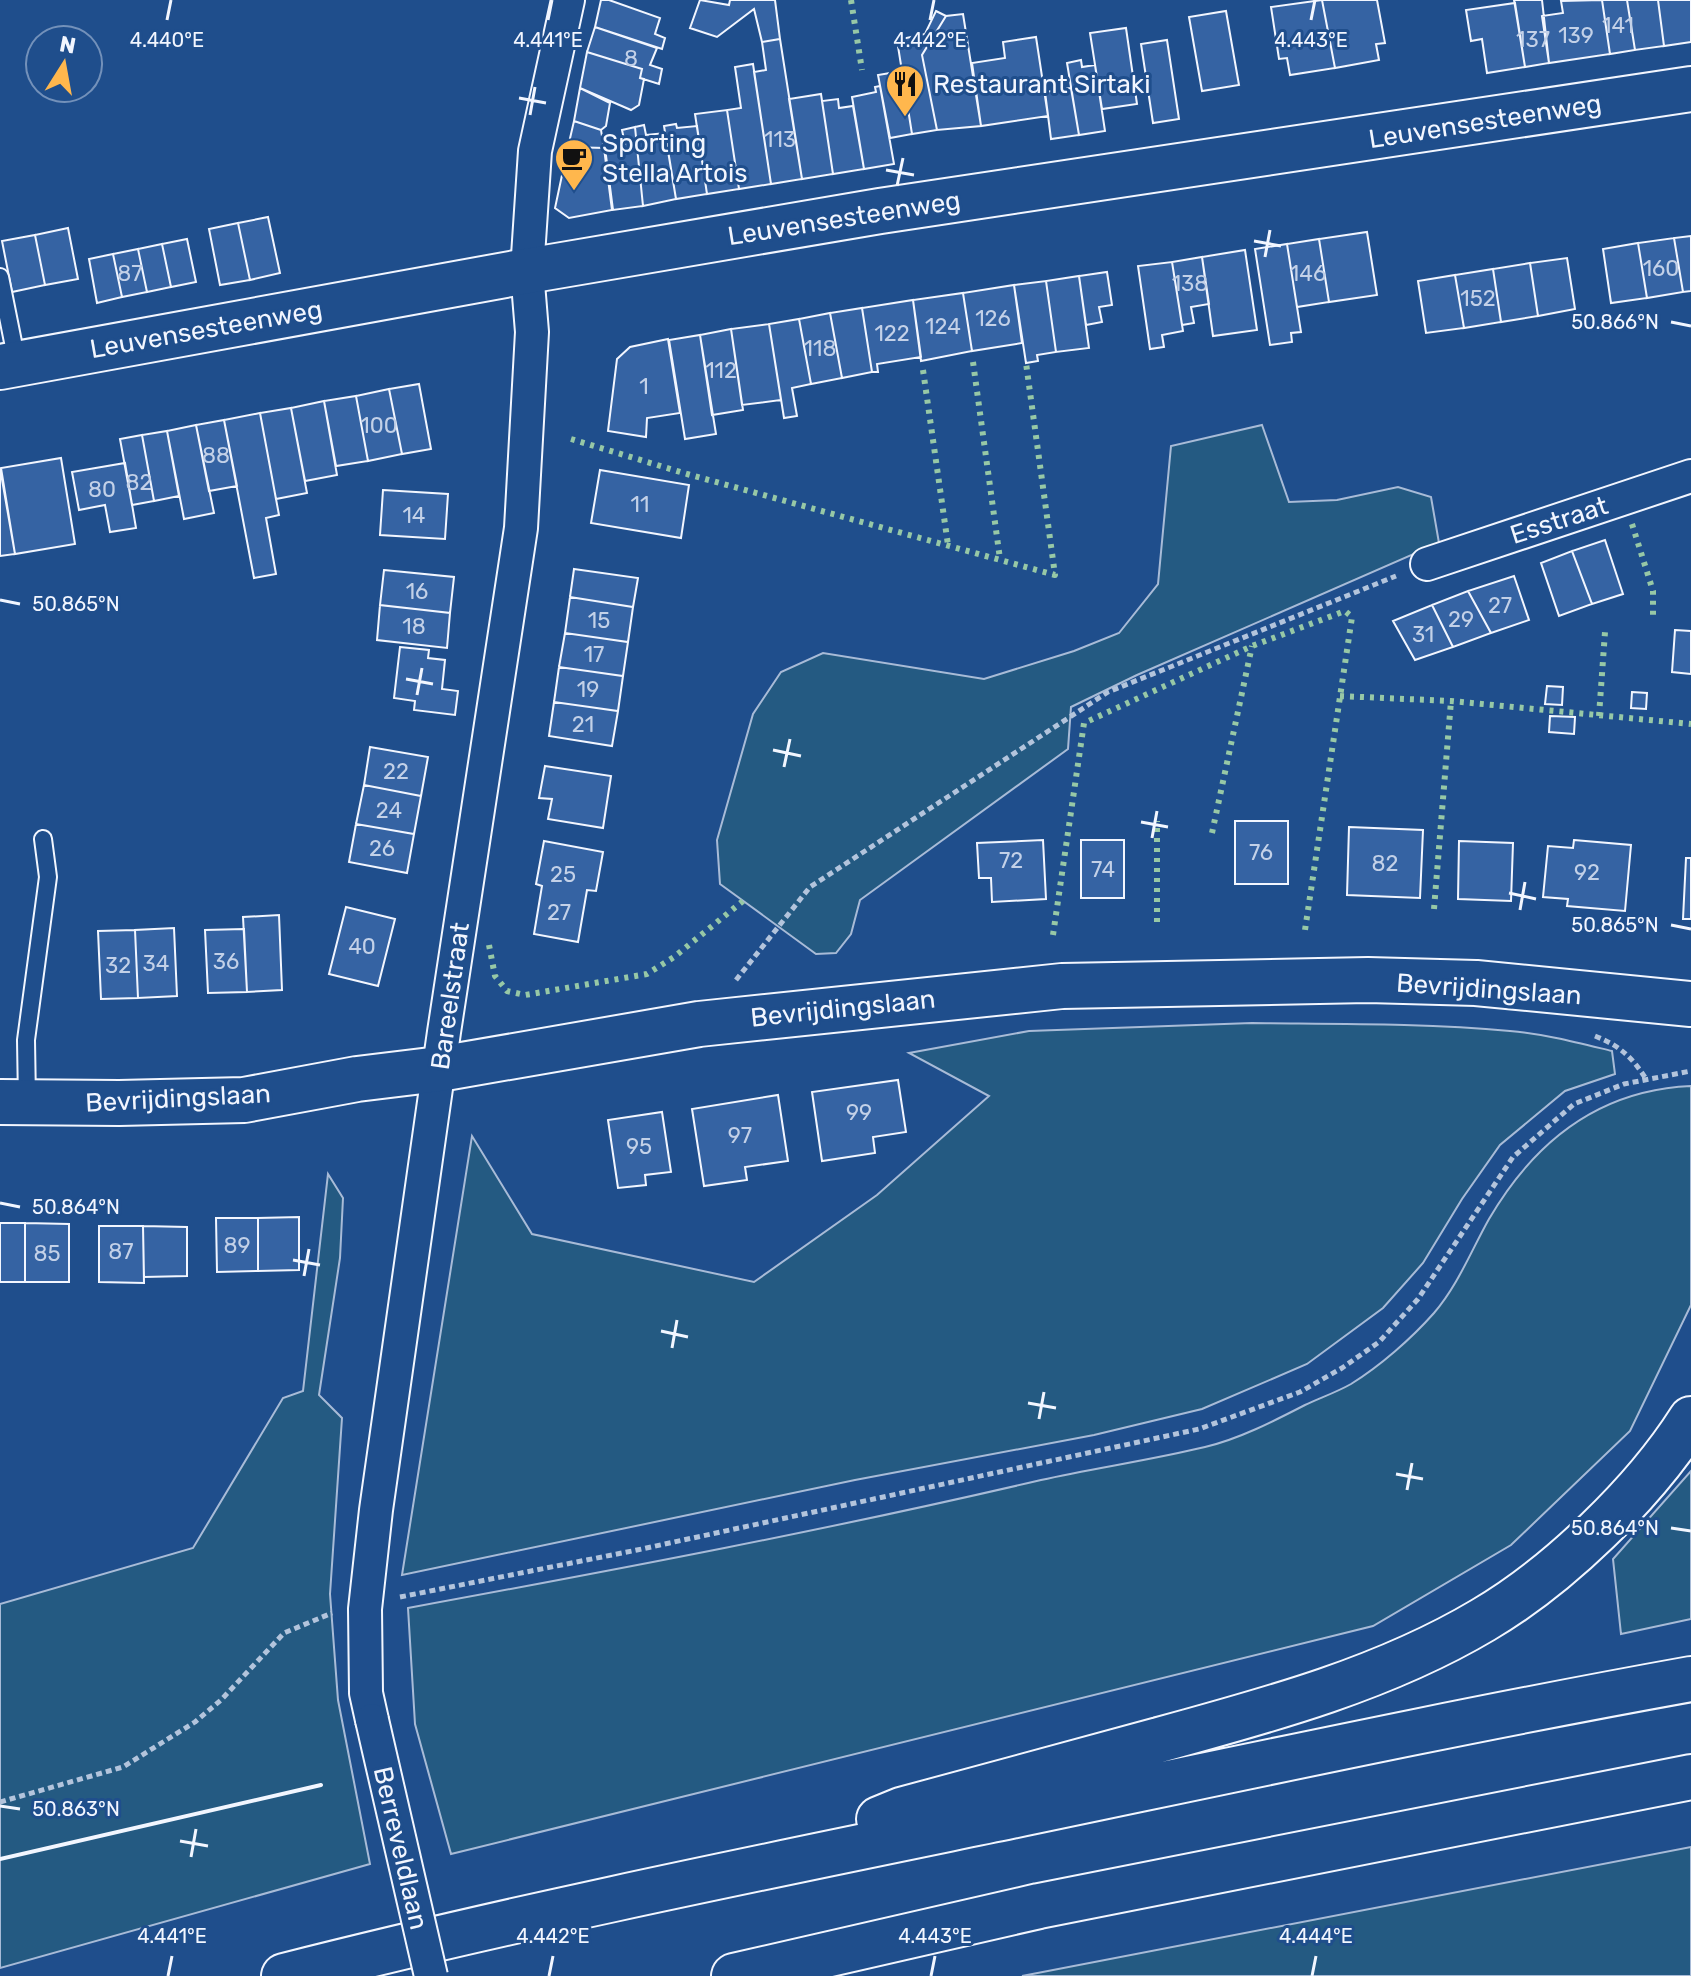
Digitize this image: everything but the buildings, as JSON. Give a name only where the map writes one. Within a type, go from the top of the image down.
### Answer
[{"type":"main road","name":"Leuvensesteenweg","points":[[8,365],[880,211],[1691,89]]},
{"type":"main road","name":"Bevrijdingslaan","points":[[13,1102],[244,1100],[699,1024],[1062,986],[1215,981],[1476,983],[1691,1004]]},
{"type":"main road","points":[[762,1868],[901,1810],[1245,1717],[1331,1689],[1422,1651],[1483,1621],[1542,1580],[1612,1515],[1672,1448],[1691,1419]]},
{"type":"main road","points":[[284,1976],[445,1935],[762,1868],[1558,1703],[1691,1679]]},
{"type":"main road","points":[[734,1976],[1039,1906],[1691,1777]]},
{"type":"street","name":"Bareelstraat","points":[[372,1720],[366,1693],[365,1604],[439,1069],[521,528],[532,332],[527,271],[535,151],[568,0]]},
{"type":"street","name":"Esstraat","points":[[1427,564],[1691,476]]},
{"type":"street","name":"Berreveldlaan","points":[[372,1720],[431,1976]]},
{"type":"lane","points":[[0,277],[8,365]]},
{"type":"lane","points":[[13,1102],[26,1040],[48,877],[43,839]]},
{"type":"path","points":[[699,1024],[810,887],[1108,692],[1427,564]]},
{"type":"path","points":[[1591,1035],[1618,1045],[1632,1058],[1646,1079]]},
{"type":"path","points":[[387,1599],[637,1550],[1199,1429],[1300,1392],[1379,1342],[1418,1299],[1513,1157],[1574,1104],[1624,1084],[1691,1071]]},
{"type":"path","points":[[0,1802],[123,1767],[195,1722],[284,1633],[339,1610]]},
{"type":"shaded area","points":[[1262,425],[1289,502],[1337,500],[1398,487],[1431,497],[1439,543],[1071,707],[1068,749],[860,900],[851,934],[836,953],[816,954],[720,884],[717,840],[753,714],[781,672],[823,653],[984,679],[1074,651],[1119,633],[1158,584],[1171,446]]},
{"type":"shaded area","points":[[1252,1023],[1413,1025],[1523,1032],[1612,1051],[1615,1074],[1565,1091],[1500,1145],[1423,1263],[1383,1308],[1307,1364],[1202,1409],[1094,1435],[855,1480],[402,1575],[472,1136],[532,1234],[754,1282],[877,1195],[989,1096],[909,1053],[1029,1031]]},
{"type":"shaded area","points":[[1691,1086],[1691,1305],[1630,1431],[1511,1545],[1373,1626],[451,1854],[415,1724],[408,1608],[805,1532],[1185,1452],[1243,1434],[1351,1384],[1405,1342],[1434,1313],[1450,1291],[1507,1191],[1548,1144],[1572,1125],[1627,1098]]},
{"type":"shaded area","points":[[328,1174],[343,1198],[340,1258],[319,1395],[342,1418],[330,1594],[338,1700],[370,1864],[0,1968],[0,1604],[193,1548],[283,1398],[303,1391]]},
{"type":"shaded area","points":[[1691,1471],[1691,1619],[1621,1634],[1613,1559]]},
{"type":"shaded area","points":[[1691,1847],[1691,1976],[1022,1976]]},
{"type":"hedge","points":[[851,0],[862,70]]},
{"type":"hedge","points":[[973,362],[1000,559]]},
{"type":"hedge","points":[[571,439],[1055,575],[1026,363]]},
{"type":"hedge","points":[[923,370],[948,545]]},
{"type":"hedge","points":[[1632,524],[1653,591],[1653,616]]},
{"type":"hedge","points":[[1053,935],[1084,723],[1252,646],[1345,611],[1352,617],[1305,930]]},
{"type":"hedge","points":[[1599,716],[1605,632]]},
{"type":"hedge","points":[[1212,833],[1252,646]]},
{"type":"hedge","points":[[1340,696],[1451,701],[1691,724]]},
{"type":"hedge","points":[[1434,909],[1451,701]]},
{"type":"hedge","points":[[1157,821],[1157,922]]},
{"type":"hedge","points":[[489,945],[495,976],[507,991],[525,995],[647,974],[674,957],[743,901]]},
{"type":"wall","points":[[0,1859],[321,1785]]},
{"type":"place","name":"Restaurant Sirtaki","points":[[905,118]]},
{"type":"place","name":"Sporting Stella Artois","points":[[574,192]]}]
